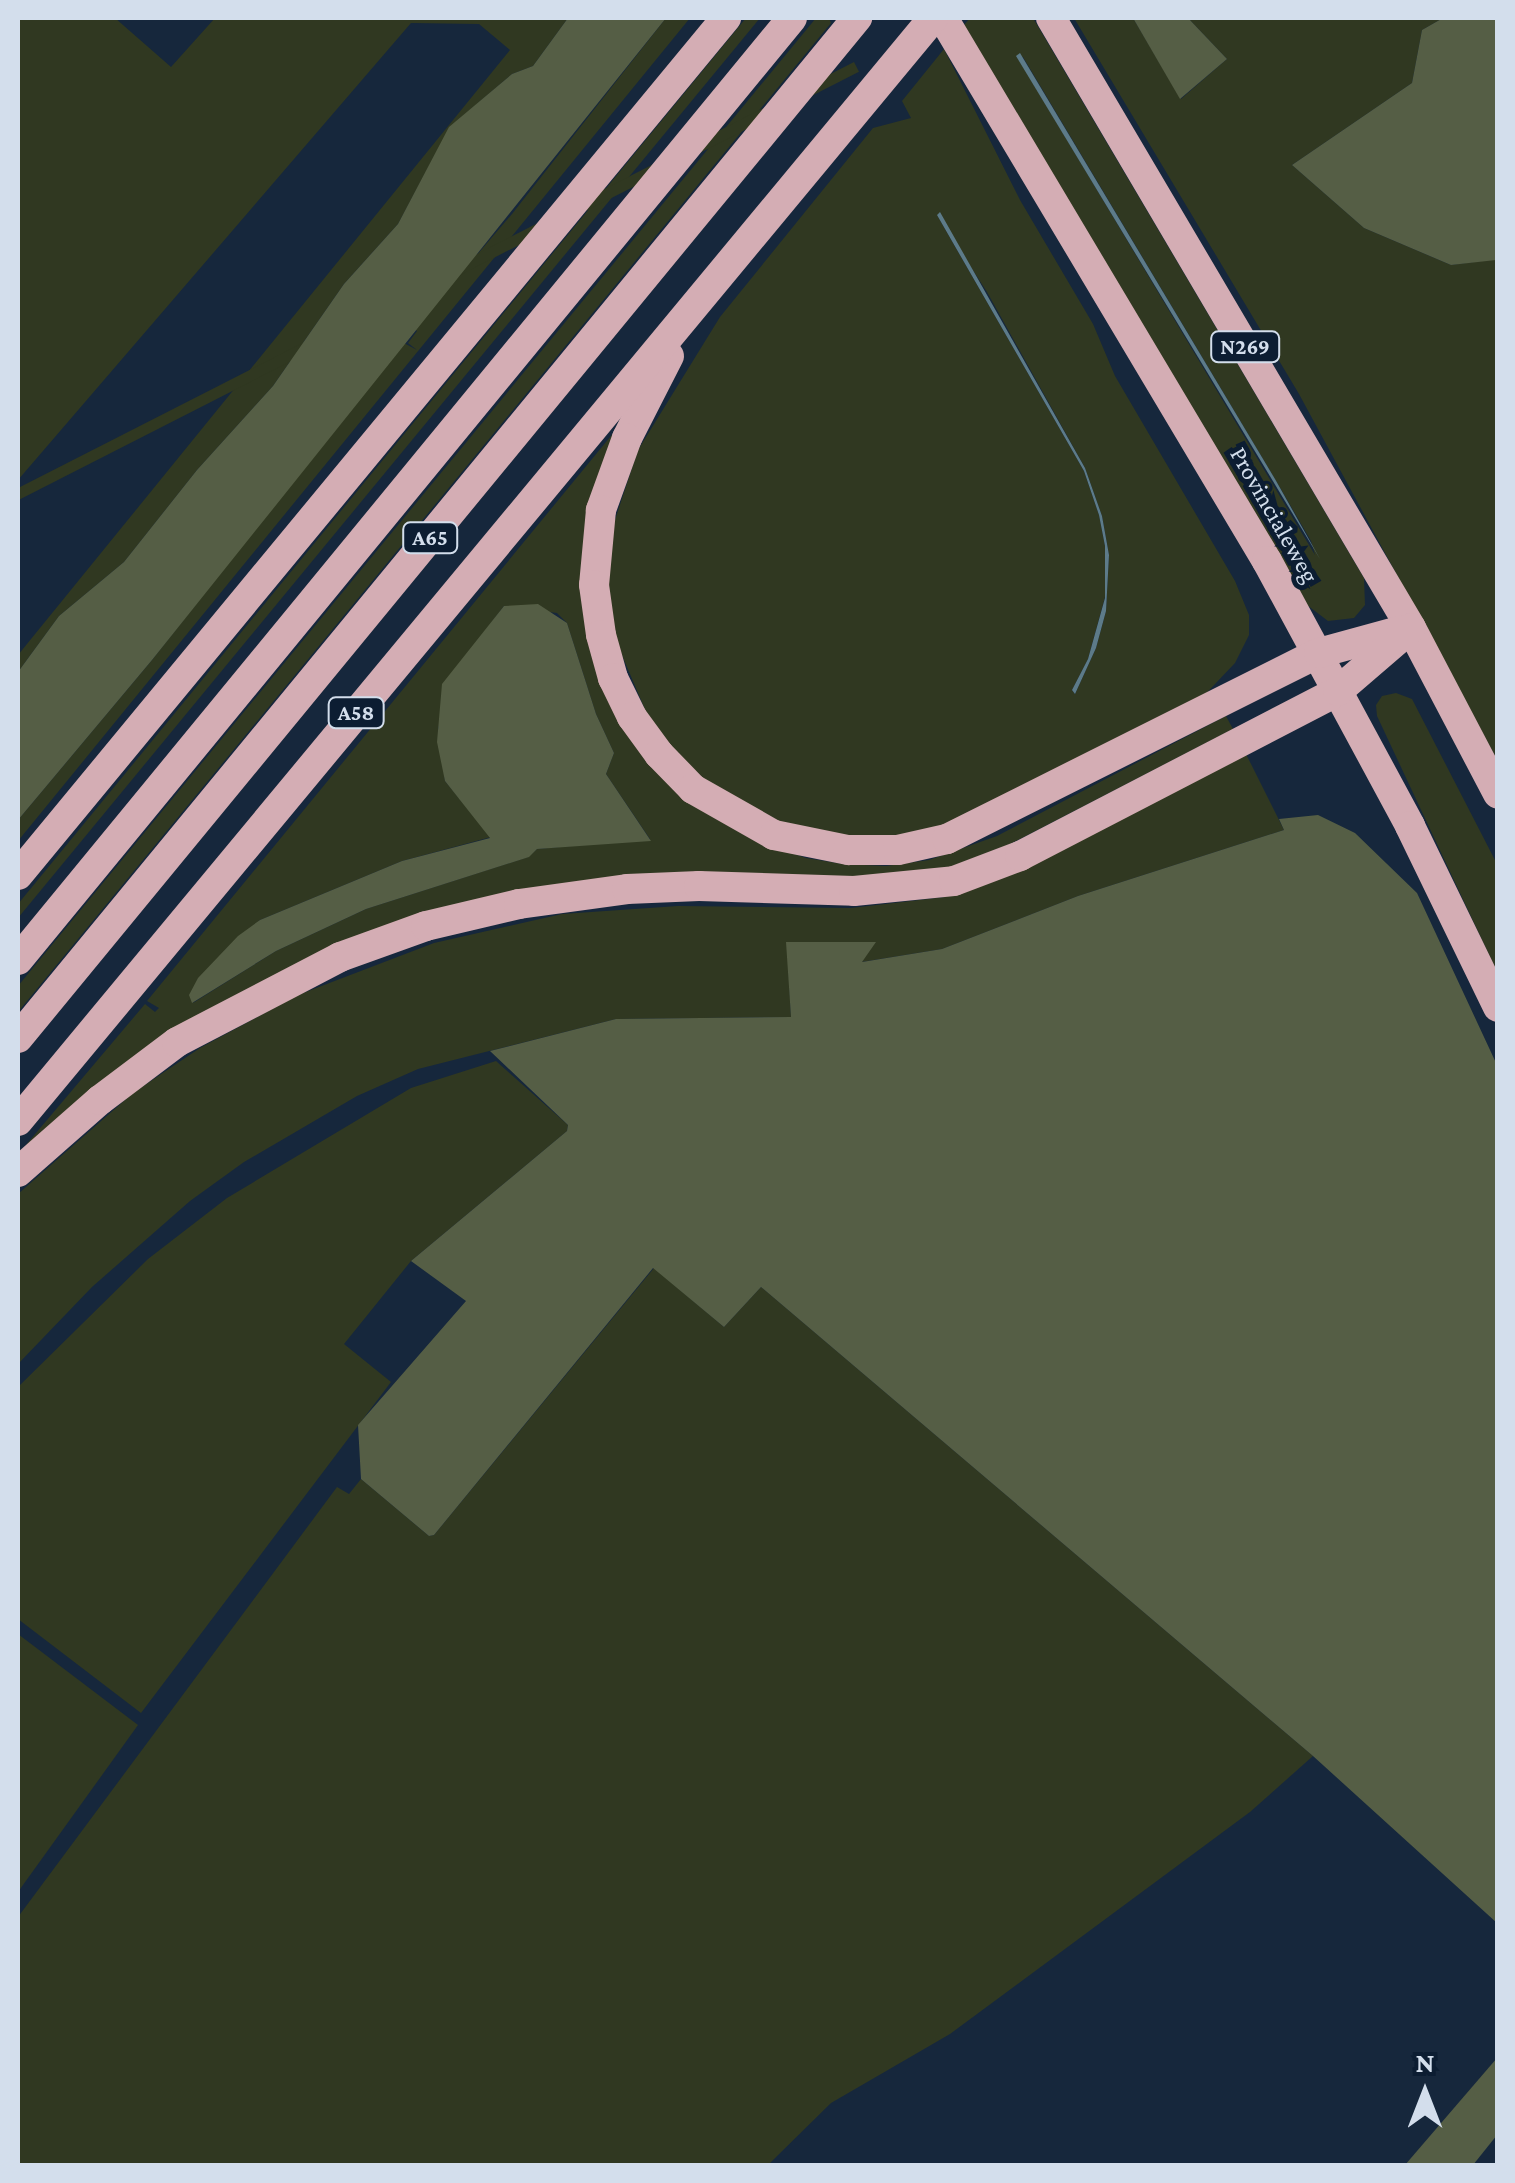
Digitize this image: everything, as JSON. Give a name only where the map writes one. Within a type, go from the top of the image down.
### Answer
[{"type":"highway","points":[[18,875],[726,18]]},
{"type":"highway","name":"A65","points":[[18,960],[792,18]]},
{"type":"highway","name":"A58","points":[[18,1121],[933,18]]},
{"type":"highway","name":"Provincialeweg","points":[[943,18],[1318,654],[1410,826],[1498,1007]]},
{"type":"highway","name":"N269","points":[[1051,18],[1410,628],[1498,794]]},
{"type":"highway","name":"A65","points":[[18,1038],[849,27]]},
{"type":"highway","name":"A58","points":[[695,306],[627,438],[602,510],[594,585],[609,663],[632,717],[693,789],[774,836],[831,848],[898,850],[948,840],[1318,654],[1410,628]]},
{"type":"highway","points":[[18,1172],[100,1100],[178,1042],[340,957],[426,926],[519,904],[627,890],[699,886],[854,891],[954,880],[1020,856],[1338,691],[1410,628]]},
{"type":"green space","points":[[18,18],[115,18],[171,67],[215,18],[568,18],[533,66],[512,74],[450,127],[398,224],[344,284],[273,386],[197,470],[124,562],[59,616],[18,672],[18,655],[510,50],[479,24],[411,23],[18,480]]},
{"type":"green space","points":[[568,18],[666,18],[152,660],[18,820],[18,672],[59,616],[124,562],[197,470],[273,386],[344,284],[398,224],[449,127],[512,74],[533,66]]},
{"type":"green space","points":[[666,18],[690,18],[18,841],[18,820],[152,660],[402,342],[417,350],[408,343],[417,331],[414,328],[512,214]]},
{"type":"green space","points":[[746,18],[760,18],[18,918],[18,904]]},
{"type":"green space","points":[[816,18],[829,18],[831,23],[18,1012],[18,986]]},
{"type":"green space","points":[[970,18],[1033,18],[1364,578],[1365,605],[1354,618],[1328,621],[1307,605],[964,25]],"holes":[[[1017,56],[1023,57],[1275,479],[1315,555]]]},
{"type":"green space","points":[[1074,18],[1133,18],[1181,99],[1227,59],[1188,18],[1443,18],[1422,30],[1412,83],[1292,165],[1364,228],[1451,265],[1497,259],[1497,760],[1299,394]]},
{"type":"green space","points":[[1133,18],[1188,18],[1227,59],[1180,99]]},
{"type":"green space","points":[[1443,18],[1497,18],[1496,260],[1451,265],[1364,228],[1292,165],[1412,83],[1422,30]]},
{"type":"green space","points":[[944,49],[1020,200],[1093,324],[1115,376],[1235,581],[1249,615],[1249,635],[1235,663],[1197,703],[948,829],[865,840],[789,827],[707,782],[675,752],[649,719],[616,641],[607,584],[611,532],[638,450],[720,317],[873,128],[911,118],[902,101]],"holes":[[[937,215],[987,292],[1085,468],[1102,516],[1109,555],[1106,611],[1096,648],[1075,694],[1072,690],[1088,659],[1105,597],[1105,546],[1099,515],[1084,471]]]},
{"type":"green space","points":[[854,62],[859,72],[18,500],[18,488]]},
{"type":"green space","points":[[615,431],[589,635],[705,812],[752,839],[806,858],[843,864],[886,866],[929,860],[997,836],[1226,716],[1233,729],[1008,845],[950,867],[388,930],[25,1146],[145,1004],[155,1012],[159,1008],[147,1001]],"holes":[[[504,606],[557,613],[567,623],[596,714],[614,753],[606,774],[650,839],[537,849],[528,857],[366,909],[276,951],[193,1003],[225,950],[260,920],[402,861],[491,837],[445,781],[438,728],[466,656]]]},
{"type":"green space","points":[[538,604],[567,623],[596,714],[614,753],[606,774],[651,841],[537,849],[529,857],[366,909],[276,951],[192,1003],[189,995],[198,978],[238,936],[260,920],[402,861],[490,838],[445,781],[437,742],[442,684],[504,606]]},
{"type":"green space","points":[[1396,693],[1412,699],[1497,864],[1497,972],[1377,716],[1376,705],[1382,696]]},
{"type":"green space","points":[[1245,752],[1284,830],[1078,896],[942,949],[861,962],[875,942],[787,942],[791,1017],[616,1019],[418,1069],[357,1096],[244,1162],[190,1201],[92,1287],[18,1364],[18,1194],[133,1093],[200,1048],[298,995],[434,943],[562,914],[678,906],[851,908],[945,897]]},
{"type":"green space","points":[[1318,815],[1355,833],[1417,893],[1497,1065],[1497,1923],[1313,1756],[761,1287],[724,1327],[653,1268],[434,1535],[429,1536],[361,1479],[358,1425],[466,1301],[411,1261],[567,1131],[568,1125],[490,1051],[616,1019],[791,1017],[786,942],[876,942],[862,962],[942,949],[1078,896],[1284,830],[1279,819]]},
{"type":"green space","points":[[496,1061],[568,1125],[567,1131],[411,1261],[344,1344],[391,1382],[141,1713],[18,1619],[18,1387],[148,1259],[227,1198],[411,1088]]},
{"type":"green space","points":[[654,1268],[724,1327],[761,1287],[1313,1756],[1250,1812],[950,2034],[831,2103],[768,2165],[18,2166],[18,1917],[337,1487],[349,1494],[361,1479],[429,1536],[434,1535]]},
{"type":"green space","points":[[18,1634],[138,1725],[18,1892]]},
{"type":"green space","points":[[1497,2058],[1497,2135],[1473,2165],[1405,2165]]},
{"type":"water","points":[[1020,53],[1275,479],[1320,559],[1016,56]]},
{"type":"water","points":[[940,212],[1085,468],[1102,516],[1109,555],[1106,611],[1096,648],[1075,694],[1072,690],[1088,659],[1105,598],[1105,546],[1099,515],[1084,471],[937,215]]}]
